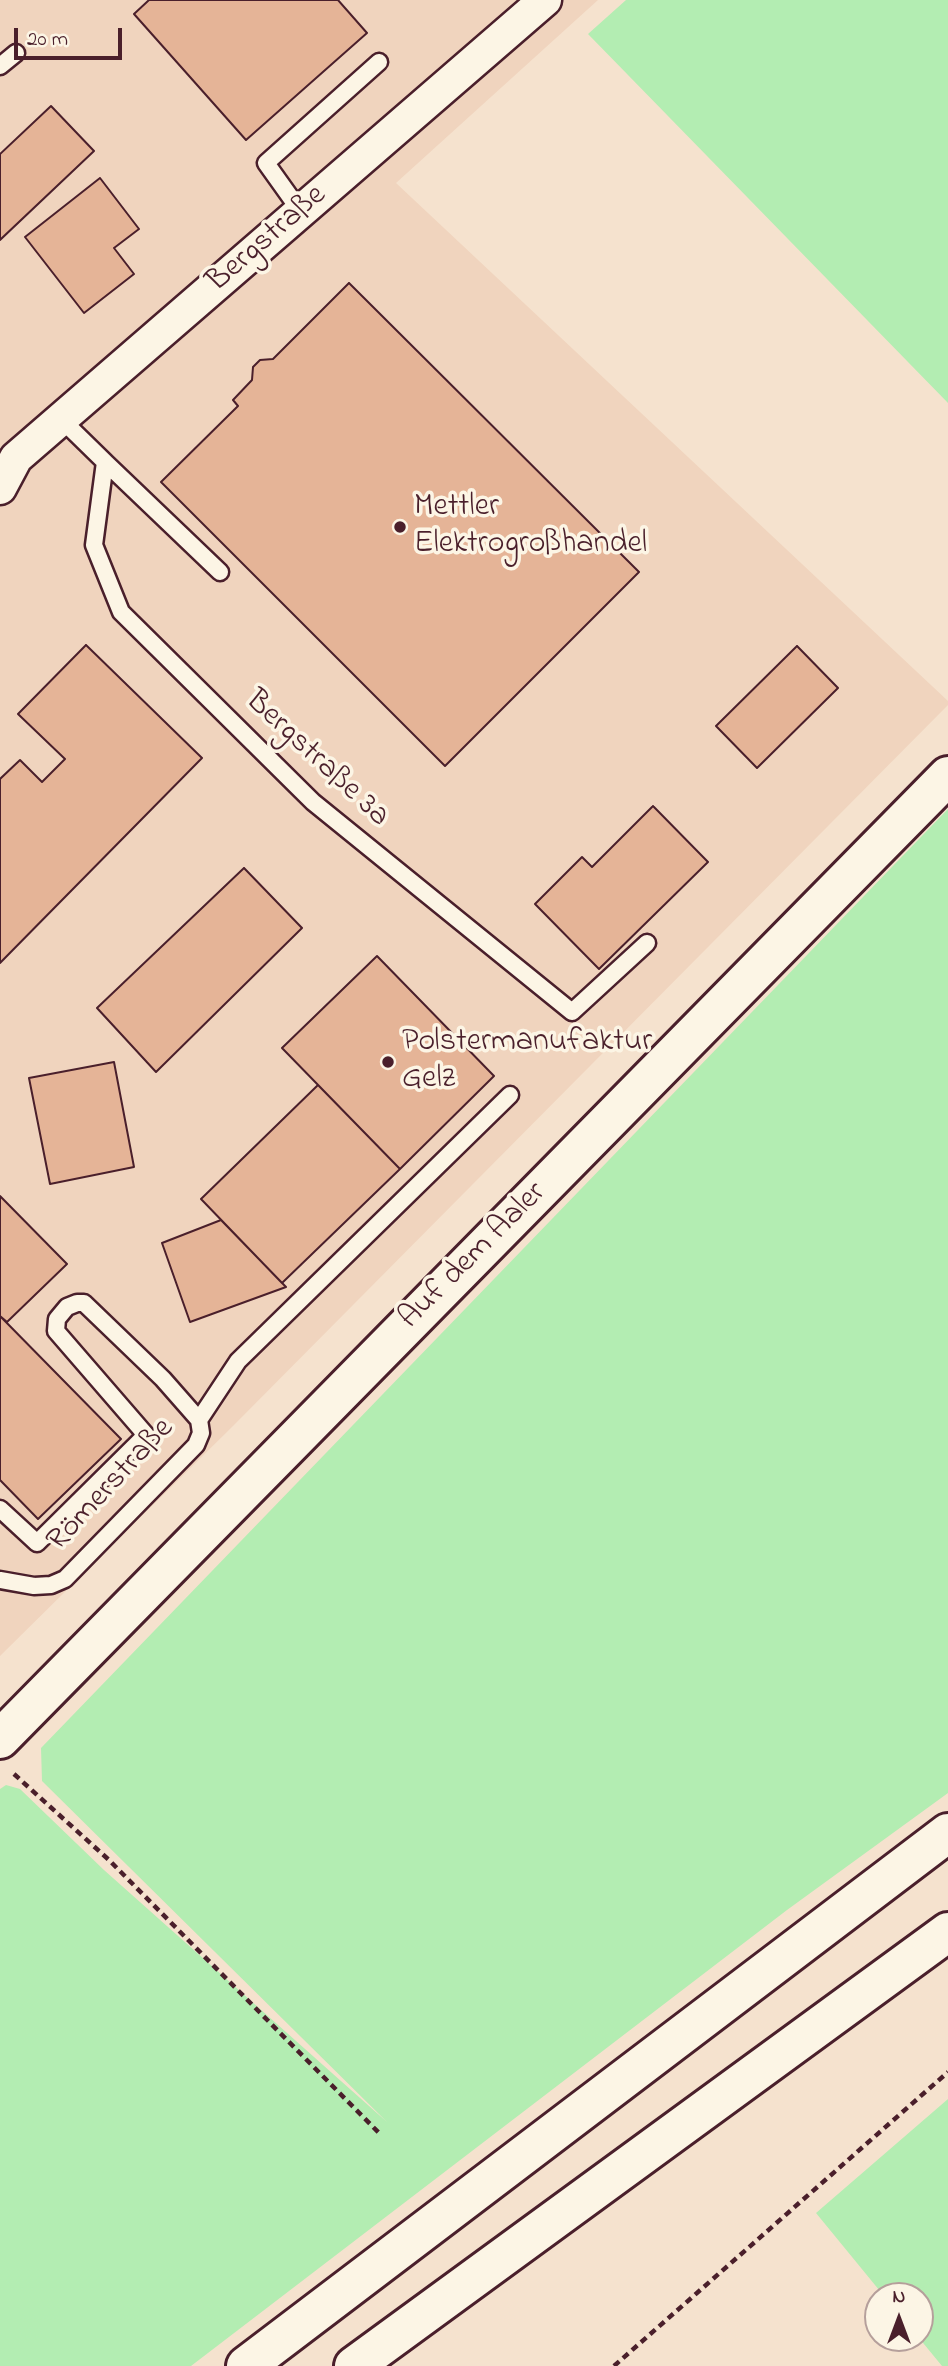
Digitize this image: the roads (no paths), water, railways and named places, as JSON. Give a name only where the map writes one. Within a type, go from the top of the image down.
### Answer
[{"type":"main road","name":"Auf dem Aaler","points":[[5,1755],[948,776]]},
{"type":"main road","points":[[246,2366],[948,1833]]},
{"type":"main road","points":[[354,2366],[948,1932]]},
{"type":"street","name":"Bergstraße","points":[[0,488],[8,449],[61,419],[545,0]]},
{"type":"lane","points":[[0,66],[16,53]]},
{"type":"lane","points":[[301,212],[266,163],[379,62]]},
{"type":"lane","points":[[61,419],[220,572]]},
{"type":"lane","name":"Bergstraße 3a","points":[[106,462],[94,545],[121,612],[313,802],[572,1012],[647,943]]},
{"type":"lane","points":[[199,1420],[238,1362],[510,1095]]},
{"type":"lane","name":"Römerstraße","points":[[0,1509],[37,1543],[146,1435],[56,1331],[57,1319],[67,1307],[85,1303],[163,1379],[199,1420],[201,1433],[196,1445],[65,1579],[51,1585],[34,1586],[0,1580]]},
{"type":"place","name":"Mettler Elektrogroßhandel","points":[[400,527]]},
{"type":"place","name":"Polstermanufaktur Gelz","points":[[388,1062]]}]
